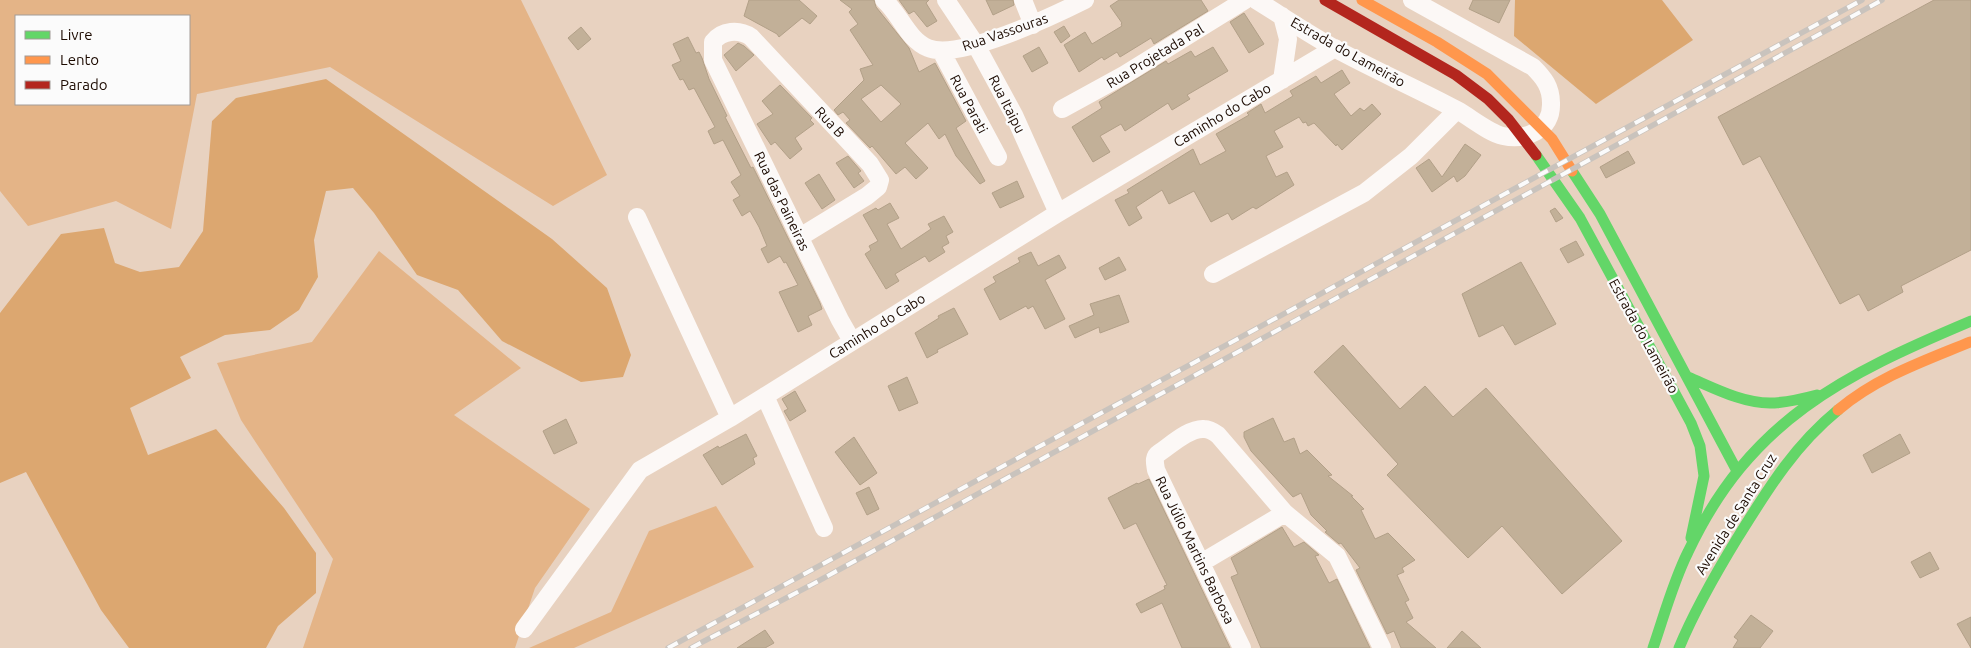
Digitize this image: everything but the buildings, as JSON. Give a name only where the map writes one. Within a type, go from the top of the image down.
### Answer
[{"type":"main road","name":"Estrada do Lameirão","points":[[1325,0],[1456,75],[1488,99],[1509,120],[1530,147],[1580,218],[1691,423],[1700,446],[1704,476],[1686,554]]},
{"type":"main road","name":"Estrada do Lameirão","points":[[1362,0],[1437,42],[1487,74],[1552,139],[1600,214],[1688,376],[1736,471]]},
{"type":"main road","name":"Avenida de Santa Cruz","points":[[1652,648],[1686,554],[1736,471],[1787,420],[1821,394],[1843,380],[1901,350],[1971,321]]},
{"type":"main road","name":"Avenida de Santa Cruz","points":[[1679,648],[1696,607],[1766,491],[1788,459],[1826,420],[1852,399],[1889,376],[1971,341]]},
{"type":"main road","points":[[1688,376],[1752,401],[1765,403],[1795,400],[1821,394]]},
{"type":"main road","points":[[1736,471],[1736,496]]},
{"type":"main road","points":[[1696,607],[1706,568]]},
{"type":"street","points":[[884,0],[892,7],[910,33],[922,44],[928,48],[941,51]]},
{"type":"street","name":"Rua Itaipu","points":[[946,0],[976,45],[1014,115],[1058,213]]},
{"type":"street","points":[[1023,0],[1033,25]]},
{"type":"street","name":"Rua Vassouras","points":[[941,51],[976,45],[1033,25],[1085,0]]},
{"type":"street","name":"Rua Projetada Pal","points":[[1062,109],[1124,75],[1246,0]]},
{"type":"street","name":"Estrada do Lameirão","points":[[1256,0],[1334,48],[1457,110],[1501,136],[1514,138],[1528,136],[1544,126],[1551,109],[1551,93],[1548,83],[1533,67],[1412,0]]},
{"type":"street","name":"Caminho do Cabo","points":[[1282,16],[1288,39],[1282,80]]},
{"type":"street","name":"Rua B","points":[[714,60],[712,42],[716,37],[724,33],[738,31],[751,37],[870,164],[880,180],[878,187],[866,196],[800,237]]},
{"type":"street","name":"Caminho do Cabo","points":[[524,629],[640,470],[730,418],[1058,213],[1334,48]]},
{"type":"street","name":"Rua Parati","points":[[941,51],[998,157]]},
{"type":"street","name":"Rua das Paineiras","points":[[714,60],[852,341]]},
{"type":"street","points":[[1213,274],[1364,193],[1411,156],[1457,110]]},
{"type":"street","points":[[637,217],[730,418]]},
{"type":"street","points":[[765,396],[824,528]]},
{"type":"street","name":"Rua Júlio Martins Barbosa","points":[[1242,648],[1156,470],[1155,459],[1159,453],[1189,434],[1202,428],[1210,430],[1218,435],[1285,513]]},
{"type":"street","points":[[1200,562],[1285,513],[1337,556],[1382,648]]},
{"type":"shaded area","points":[[0,0],[521,0],[607,175],[553,206],[330,67],[197,94],[171,229],[116,201],[28,226],[0,191]]},
{"type":"shaded area","points":[[1515,0],[1662,0],[1693,40],[1596,104],[1514,36]]},
{"type":"shaded area","points":[[326,79],[552,239],[607,288],[631,355],[623,377],[581,382],[502,341],[458,290],[417,275],[374,213],[353,188],[326,191],[314,240],[318,277],[299,310],[270,330],[225,335],[180,357],[191,378],[130,408],[148,455],[216,429],[284,508],[316,553],[316,593],[278,626],[266,648],[129,648],[101,610],[26,472],[0,483],[0,313],[61,234],[104,228],[115,263],[140,272],[179,267],[203,231],[212,121],[236,98]]},
{"type":"shaded area","points":[[379,251],[521,368],[454,415],[590,509],[535,588],[515,648],[303,648],[333,559],[241,420],[217,363],[312,342]]},
{"type":"shaded area","points":[[716,506],[754,567],[574,648],[529,648],[611,612],[649,531]]},
{"type":"railway","points":[[668,648],[1862,0]]},
{"type":"railway","points":[[691,648],[811,585],[1882,0]]},
{"type":"traffic: fast","points":[[1536,155],[1580,218],[1691,423],[1700,446],[1704,476],[1691,538]]},
{"type":"traffic: fast","points":[[1572,171],[1600,214],[1737,471]]},
{"type":"traffic: fast","points":[[1653,648],[1683,563],[1713,506],[1740,468],[1771,435],[1805,407],[1842,383],[1882,361],[1971,321]]},
{"type":"traffic: fast","points":[[1688,377],[1728,394],[1760,402],[1782,402],[1817,395]]},
{"type":"traffic: fast","points":[[1679,648],[1714,578],[1771,485],[1808,438],[1838,410]]},
{"type":"traffic: slow","points":[[1362,0],[1437,42],[1487,74],[1552,139],[1572,171]]},
{"type":"traffic: slow","points":[[1838,410],[1853,398],[1885,379],[1970,342]]},
{"type":"traffic: jam","points":[[1325,0],[1456,75],[1488,99],[1509,120],[1536,155]]}]
